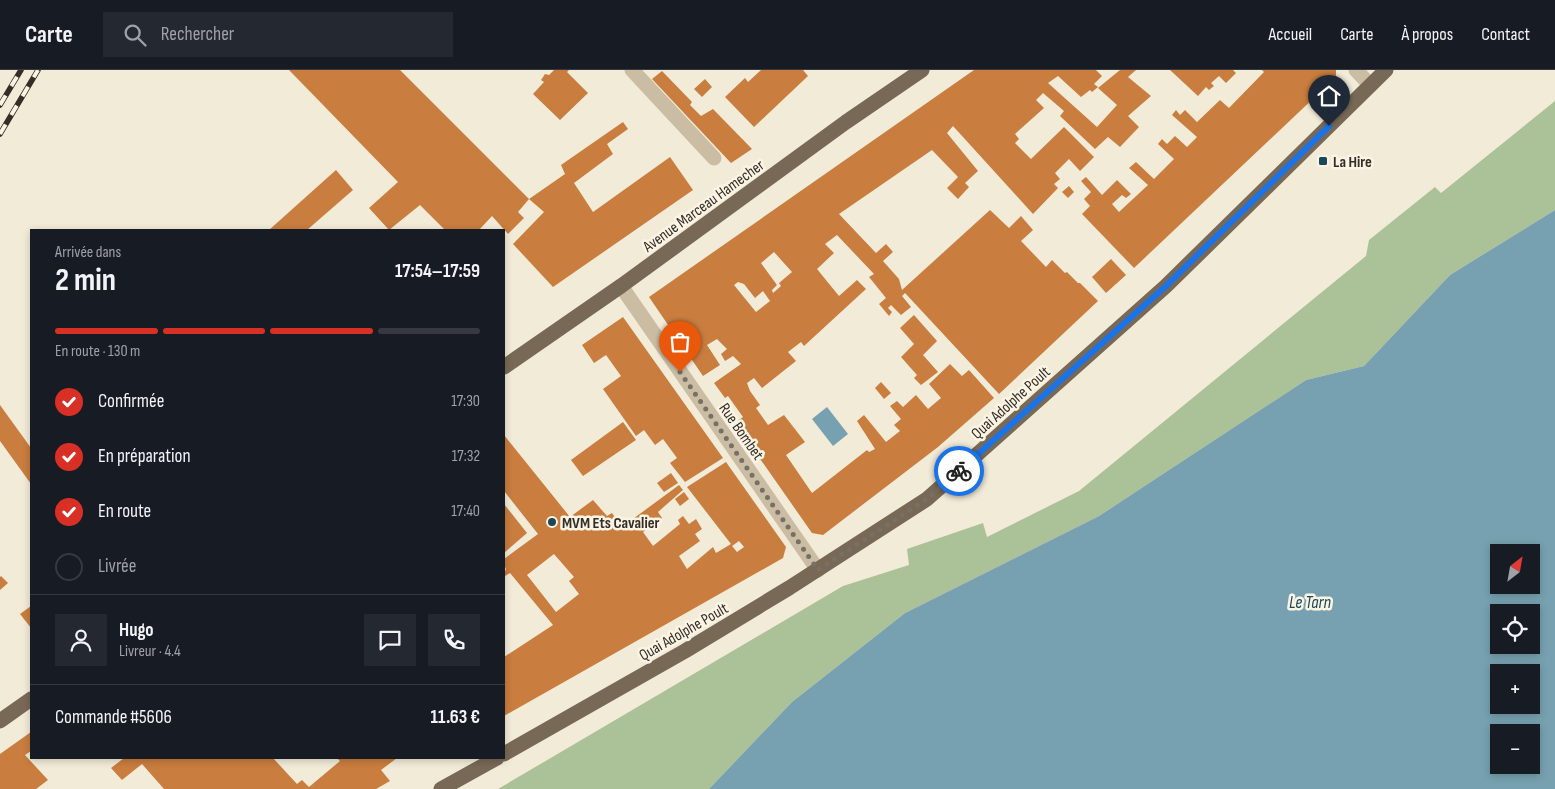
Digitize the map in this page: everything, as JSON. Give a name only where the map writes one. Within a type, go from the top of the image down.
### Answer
[{"type":"main road","name":"Avenue Marceau Hamecher","points":[[505,366],[621,286],[904,75],[922,70]]},
{"type":"main road","name":"Quai Adolphe Poult","points":[[505,753],[685,651],[818,570],[927,499],[1166,286],[1386,70]]},
{"type":"main road","points":[[0,721],[30,700]]},
{"type":"main road","points":[[441,789],[495,759]]},
{"type":"street","points":[[632,70],[714,158]]},
{"type":"street","points":[[1356,70],[1370,85]]},
{"type":"street","name":"Rue Bombet","points":[[621,286],[818,570]]},
{"type":"green space","points":[[1555,101],[1555,210],[1450,275],[1364,366],[1306,380],[1099,516],[905,613],[792,702],[709,789],[498,789],[843,586],[909,565],[907,549],[983,523],[987,537],[1079,491],[1366,256],[1369,240],[1435,187],[1441,193]]},
{"type":"water","name":"Le Tarn","points":[[1555,210],[1555,789],[709,789],[792,702],[905,613],[1099,516],[1306,380],[1364,366],[1450,275]]},
{"type":"water","points":[[827,407],[848,434],[833,446],[812,419]]},
{"type":"building","points":[[289,70],[400,70],[529,199],[518,212],[524,218],[508,234],[492,216],[480,229],[444,229],[420,205],[388,229],[369,208],[398,182]]},
{"type":"building","points":[[554,70],[569,70],[567,72],[588,93],[560,120],[533,94],[544,82],[541,80],[545,74],[549,75]]},
{"type":"building","points":[[761,70],[803,70],[808,76],[754,127],[725,97],[745,78],[748,82]]},
{"type":"building","points":[[974,70],[1096,70],[1102,76],[1094,84],[1098,87],[1081,97],[1058,76],[1048,83],[1097,127],[1117,105],[1098,88],[1120,70],[1136,70],[1128,77],[1151,96],[1128,116],[1139,127],[1120,147],[1108,137],[1095,149],[1060,116],[1064,111],[1043,93],[1036,100],[1044,108],[1015,134],[1019,139],[1015,143],[1031,159],[1064,127],[1094,157],[1080,171],[1069,159],[1055,173],[1060,179],[1054,184],[1058,188],[1033,214],[953,126],[947,133],[978,171],[965,183],[969,187],[958,199],[947,188],[958,177],[932,150],[839,214],[876,253],[886,244],[893,252],[883,261],[899,279],[902,290],[990,210],[1009,228],[1021,216],[1033,230],[1021,241],[1046,267],[1052,260],[1098,301],[999,394],[905,293],[902,296],[911,307],[901,315],[891,305],[888,308],[892,312],[889,316],[879,304],[886,298],[869,277],[874,274],[837,235],[825,244],[834,253],[817,269],[839,296],[857,280],[866,289],[804,346],[801,342],[788,352],[796,361],[762,388],[754,378],[747,383],[760,405],[756,408],[768,425],[784,415],[805,442],[786,455],[812,493],[867,450],[869,452],[875,449],[857,421],[864,415],[886,442],[900,431],[894,425],[901,419],[890,406],[897,401],[903,407],[916,395],[928,409],[941,398],[929,384],[950,364],[962,376],[969,370],[994,398],[938,447],[823,535],[812,533],[735,423],[743,417],[728,396],[725,398],[714,383],[741,364],[733,356],[725,361],[721,354],[727,349],[717,339],[707,345],[720,365],[703,376],[649,297]],"holes":[[[774,252],[792,272],[779,283],[781,286],[773,293],[772,290],[777,285],[761,263]],[[738,282],[744,284],[755,298],[763,291],[770,301],[756,312],[734,285]]]},
{"type":"building","points":[[1170,70],[1233,70],[1236,73],[1226,83],[1219,76],[1211,83],[1214,86],[1209,90],[1206,87],[1198,96]]},
{"type":"building","points":[[1262,70],[1336,70],[1336,77],[1134,268],[1082,214],[1090,206],[1084,199],[1091,192],[1081,181],[1086,177],[1102,195],[1117,180],[1131,194],[1126,198],[1122,195],[1112,204],[1119,212],[1148,185],[1129,168],[1136,162],[1154,179],[1174,159],[1158,144],[1162,139],[1167,144],[1175,136],[1187,147],[1197,137],[1172,115],[1176,110],[1180,115],[1185,110],[1197,122],[1220,100],[1229,108],[1264,72]]},
{"type":"building","points":[[662,71],[692,102],[690,105],[701,116],[713,109],[752,149],[731,163],[652,79]]},
{"type":"building","points":[[705,79],[712,87],[702,97],[694,89]]},
{"type":"building","points":[[623,122],[628,129],[607,144],[613,154],[574,183],[593,212],[670,157],[693,190],[553,287],[513,244],[544,212],[529,199],[565,174],[561,165]]},
{"type":"building","points":[[336,170],[353,190],[308,229],[270,229]]},
{"type":"building","points":[[1069,186],[1074,192],[1068,198],[1062,192]]},
{"type":"building","points":[[1111,259],[1126,275],[1106,293],[1092,277]]},
{"type":"building","points":[[914,315],[937,341],[923,355],[938,372],[921,385],[914,378],[917,375],[901,357],[914,344],[900,328]]},
{"type":"building","points":[[623,317],[723,458],[685,482],[670,463],[677,458],[663,439],[655,445],[644,430],[636,436],[603,389],[621,376],[606,355],[594,363],[582,345]]},
{"type":"building","points":[[881,382],[891,393],[884,399],[875,388]]},
{"type":"building","points":[[0,405],[30,447],[30,483],[0,441]]},
{"type":"building","points":[[623,422],[636,440],[583,476],[571,460]]},
{"type":"building","points":[[505,436],[570,517],[593,500],[607,516],[612,513],[617,520],[612,523],[618,530],[679,485],[683,490],[658,512],[662,518],[643,532],[653,546],[680,524],[678,520],[683,516],[689,524],[696,519],[702,529],[695,534],[700,541],[679,556],[687,569],[713,547],[716,553],[731,544],[687,487],[726,462],[786,547],[783,558],[505,715],[505,656],[553,625],[510,573],[505,576],[505,558],[538,534],[505,492]],"holes":[[[739,541],[744,547],[737,552],[732,546]],[[554,554],[574,577],[569,581],[579,594],[556,612],[527,575]]]},
{"type":"building","points":[[671,473],[678,483],[664,492],[657,483]]},
{"type":"building","points":[[684,492],[689,499],[680,506],[675,499]]},
{"type":"building","points":[[505,505],[527,533],[505,552]]},
{"type":"building","points":[[0,577],[8,583],[0,590]]},
{"type":"building","points":[[30,607],[30,627],[20,614]]},
{"type":"building","points":[[30,733],[30,752],[25,755],[48,780],[36,789],[0,789],[0,754]]},
{"type":"building","points":[[123,759],[274,759],[297,784],[302,780],[309,787],[340,761],[338,759],[396,759],[381,770],[390,781],[376,789],[164,789],[142,764],[122,780],[111,768]]},
{"type":"railway","points":[[0,105],[21,70]]},
{"type":"railway","points":[[0,134],[38,70]]},
{"type":"way so far","points":[[680,372],[818,570],[927,499],[959,471]]},
{"type":"place","name":"La Hire","points":[[1323,161]]},
{"type":"place","name":"MVM Ets Cavalier","points":[[552,522]]},
{"type":"route","points":[[959,471],[1166,286],[1329,126]]}]
